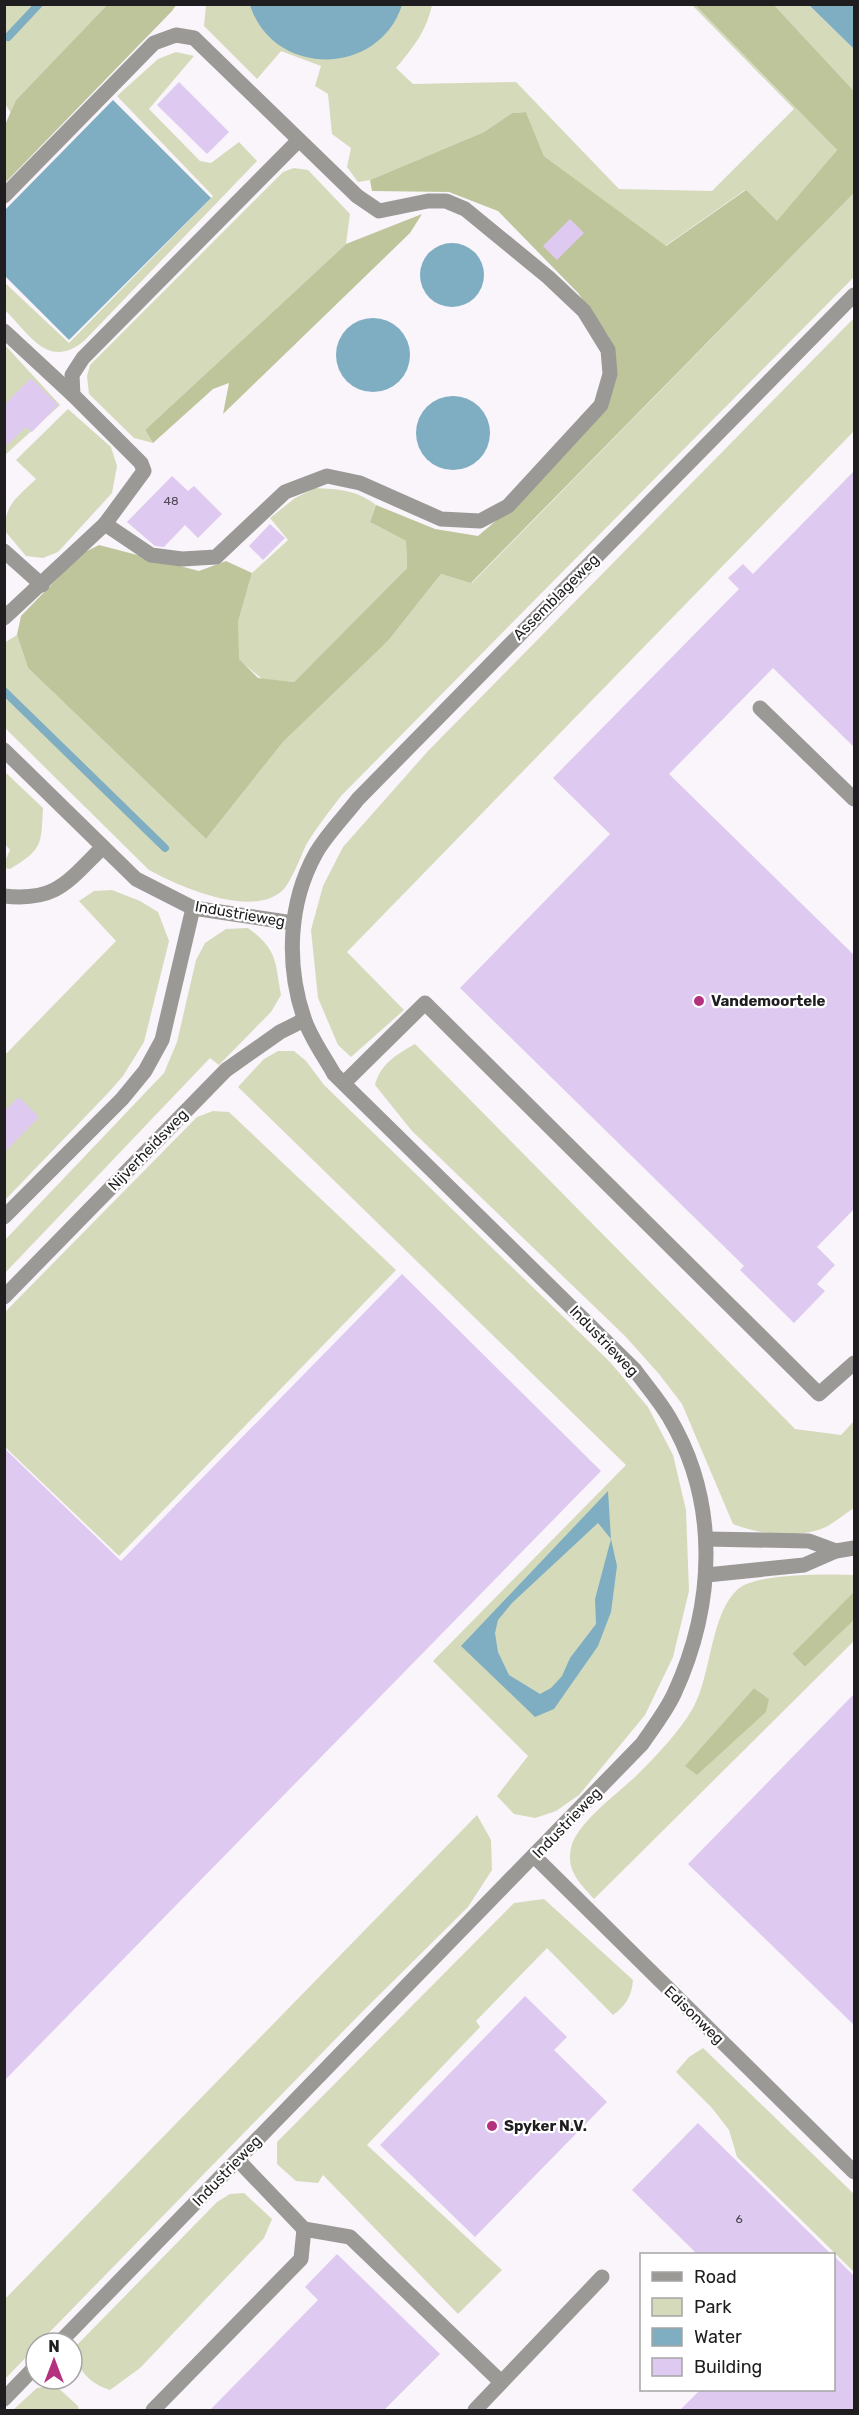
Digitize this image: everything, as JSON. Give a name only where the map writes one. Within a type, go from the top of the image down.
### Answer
[{"type":"street","points":[[4,196],[154,43],[176,35],[194,38],[357,196],[379,211],[428,201],[446,201],[465,209],[548,277],[584,311],[608,350],[610,374],[601,405],[507,506],[480,521],[441,519],[360,483],[327,476],[285,492],[216,557],[182,559],[151,555],[125,534],[105,524]]},
{"type":"street","points":[[73,395],[72,375],[83,358],[299,140]]},
{"type":"street","name":"Assemblageweg","points":[[293,923],[302,888],[316,853],[358,799],[855,295]]},
{"type":"street","points":[[4,331],[73,395],[141,463],[144,471],[105,524],[4,618]]},
{"type":"street","points":[[4,551],[42,585]]},
{"type":"street","points":[[760,708],[855,800]]},
{"type":"street","name":"Industrieweg","points":[[4,750],[136,879],[193,908],[293,923],[292,969],[304,1020],[334,1074],[634,1369],[669,1417],[692,1465],[704,1502],[706,1539],[707,1575],[696,1636],[674,1695],[642,1744],[535,1857],[71,2331]]},
{"type":"street","points":[[4,896],[30,899],[60,889],[103,848]]},
{"type":"street","points":[[4,1217],[122,1099],[145,1071],[162,1040],[193,908]]},
{"type":"street","points":[[344,1083],[425,1003],[819,1394],[855,1363]]},
{"type":"street","name":"Nijverheidsweg","points":[[4,1297],[226,1070],[280,1032],[304,1020]]},
{"type":"street","points":[[706,1539],[809,1541],[836,1551]]},
{"type":"street","points":[[707,1575],[804,1565],[836,1551],[855,1548]]},
{"type":"street","name":"Edisonweg","points":[[535,1857],[855,2172]]},
{"type":"street","points":[[238,2160],[304,2229],[350,2238],[500,2381]]},
{"type":"street","points":[[153,2410],[301,2259],[304,2229]]},
{"type":"street","points":[[475,2410],[500,2381],[602,2277]]},
{"type":"street","points":[[4,2398],[24,2378]]},
{"type":"green space","points":[[5,5],[107,5],[16,100],[11,113],[5,104]]},
{"type":"green space","points":[[107,5],[176,5],[5,183],[5,125],[16,100]]},
{"type":"green space","points":[[206,5],[432,5],[427,23],[396,68],[413,84],[516,82],[619,189],[712,191],[794,109],[692,5],[695,5],[837,150],[777,222],[745,190],[665,246],[544,156],[526,112],[512,113],[484,132],[370,180],[358,182],[347,167],[351,148],[332,134],[328,94],[315,86],[321,66],[281,51],[257,79],[204,26]]},
{"type":"green space","points":[[695,5],[774,5],[854,91],[854,193],[471,583],[441,574],[388,641],[283,742],[206,839],[28,668],[17,635],[21,616],[81,554],[99,545],[199,571],[226,561],[252,573],[238,622],[239,659],[258,678],[294,682],[407,568],[406,541],[370,522],[376,505],[435,529],[478,536],[512,507],[605,404],[609,337],[578,293],[498,211],[449,192],[372,191],[370,180],[484,132],[512,113],[526,112],[544,156],[666,246],[746,190],[777,221],[837,150]]},
{"type":"green space","points":[[774,5],[809,5],[854,49],[854,91]]},
{"type":"green space","points":[[176,52],[194,56],[149,109],[200,161],[211,163],[239,142],[257,161],[85,340],[72,349],[61,352],[50,351],[32,339],[5,310],[4,282],[69,343],[213,196],[117,96],[158,59]]},
{"type":"green space","points":[[294,168],[308,170],[350,214],[346,244],[145,430],[153,443],[134,438],[89,394],[87,376],[90,365],[283,172]]},
{"type":"green space","points":[[854,193],[854,277],[341,796],[306,845],[283,890],[270,898],[254,902],[236,901],[197,891],[149,870],[5,728],[4,643],[17,635],[28,668],[206,839],[283,742],[388,641],[441,574],[472,583]]},
{"type":"green space","points":[[422,214],[410,233],[223,414],[229,383],[213,389],[153,443],[145,430],[346,244]]},
{"type":"green space","points":[[854,318],[854,431],[347,952],[404,1010],[351,1057],[338,1045],[318,998],[311,930],[323,886],[343,847],[428,751]]},
{"type":"green space","points":[[4,344],[60,405],[5,455],[4,455]]},
{"type":"green space","points":[[68,409],[111,447],[117,466],[112,493],[58,552],[43,558],[26,556],[5,531],[5,522],[10,507],[36,479],[16,460]]},
{"type":"green space","points":[[315,488],[354,493],[376,505],[370,522],[406,541],[407,568],[294,682],[262,679],[238,659],[238,622],[252,573],[288,540],[270,518],[295,498]]},
{"type":"green space","points":[[5,772],[43,808],[42,830],[38,845],[29,856],[10,869],[5,868],[5,861],[10,850],[5,844]]},
{"type":"green space","points":[[112,890],[140,901],[158,912],[169,941],[144,1042],[123,1076],[5,1200],[5,1055],[116,941],[79,901],[94,891]]},
{"type":"green space","points":[[248,928],[265,943],[274,957],[281,995],[271,1012],[219,1065],[210,1058],[5,1273],[5,1240],[164,1073],[177,1042],[196,960],[205,943],[226,929]]},
{"type":"green space","points":[[415,1044],[795,1429],[841,1435],[854,1421],[854,1508],[827,1526],[797,1534],[775,1534],[733,1524],[682,1404],[659,1374],[625,1336],[412,1131],[375,1085],[385,1065]]},
{"type":"green space","points":[[278,1051],[294,1051],[306,1061],[324,1085],[610,1362],[648,1407],[673,1455],[686,1510],[689,1591],[673,1657],[645,1715],[579,1795],[556,1811],[535,1818],[514,1814],[497,1796],[528,1756],[433,1661],[626,1465],[238,1087],[264,1059]]},
{"type":"green space","points":[[213,1111],[229,1112],[396,1270],[119,1556],[5,1447],[5,1312],[197,1117]]},
{"type":"green space","points":[[811,1575],[854,1575],[854,1593],[792,1654],[805,1667],[854,1620],[854,1641],[594,1899],[572,1870],[570,1856],[575,1838],[590,1818],[660,1751],[688,1717],[699,1694],[716,1629],[729,1600],[738,1589],[760,1580]],"holes":[[[754,1688],[769,1699],[686,1766]]]},
{"type":"green space","points":[[854,1592],[854,1620],[805,1667],[792,1654]]},
{"type":"green space","points":[[754,1688],[769,1699],[766,1712],[697,1775],[685,1766]]},
{"type":"green space","points":[[477,1815],[491,1840],[492,1870],[468,1907],[360,2014],[51,2331],[24,2331],[24,2359],[5,2379],[5,2299]]},
{"type":"green space","points":[[544,1899],[633,1980],[630,1995],[625,2004],[613,2015],[547,1948],[476,2021],[480,2027],[367,2145],[502,2270],[458,2314],[323,2175],[318,2183],[296,2181],[277,2164],[277,2142],[514,1903]]},
{"type":"green space","points":[[703,2048],[854,2194],[854,2272],[737,2157],[729,2130],[712,2108],[676,2072],[689,2057]]},
{"type":"green space","points":[[244,2193],[272,2219],[264,2238],[140,2368],[110,2390],[90,2380],[84,2373],[84,2338],[217,2202],[230,2194]]},
{"type":"green space","points":[[34,2391],[62,2391],[78,2406],[79,2410],[13,2410]]},
{"type":"water","points":[[250,4],[402,5],[390,29],[372,46],[350,56],[326,59],[302,56],[280,46],[262,29]]},
{"type":"water","points":[[809,5],[854,5],[854,49]]},
{"type":"water","points":[[113,100],[211,198],[69,340],[5,276],[5,210]]},
{"type":"water","points":[[452,243],[464,245],[475,252],[482,263],[484,275],[482,287],[475,298],[464,305],[452,307],[440,305],[429,298],[422,287],[420,275],[422,263],[429,252],[440,245]]},
{"type":"water","points":[[373,318],[394,324],[404,334],[410,355],[404,376],[394,386],[373,392],[352,386],[342,376],[336,355],[342,334],[352,324]]},
{"type":"water","points":[[446,396],[460,396],[474,402],[484,412],[490,426],[490,440],[484,454],[474,464],[460,470],[446,470],[432,464],[422,454],[416,440],[416,426],[422,412],[432,402]]},
{"type":"water","points":[[608,1491],[611,1539],[617,1566],[611,1612],[598,1646],[554,1709],[535,1717],[461,1646]],"holes":[[[598,1523],[611,1539],[595,1599],[596,1624],[570,1658],[562,1676],[551,1688],[540,1694],[509,1675],[498,1652],[495,1633],[498,1620],[512,1603]]]},
{"type":"building","points":[[179,82],[229,132],[207,154],[157,105]]},
{"type":"building","points":[[570,219],[584,233],[557,260],[543,246]]},
{"type":"building","points":[[31,378],[58,405],[32,432],[26,427],[4,448],[4,405]]},
{"type":"building","points":[[855,470],[855,748],[773,668],[669,774],[855,956],[855,1208],[817,1247],[835,1265],[817,1284],[825,1291],[794,1323],[740,1270],[744,1266],[460,988],[610,834],[553,778],[739,589],[728,578],[743,564],[753,574]]},
{"type":"building","points":[[172,476],[188,491],[194,486],[222,514],[198,538],[185,525],[164,547],[155,546],[127,522]]},
{"type":"building","points":[[270,524],[285,538],[263,560],[249,546]]},
{"type":"building","points":[[19,1097],[39,1117],[4,1153],[4,1111]]},
{"type":"building","points":[[402,1274],[601,1471],[4,2081],[4,1448],[121,1561]]},
{"type":"building","points":[[855,1693],[855,2026],[688,1864]]},
{"type":"building","points":[[525,1996],[567,2037],[554,2050],[607,2102],[475,2237],[380,2145]]},
{"type":"building","points":[[698,2123],[830,2253],[696,2253],[632,2190]]},
{"type":"building","points":[[337,2254],[440,2354],[384,2410],[210,2410],[318,2300],[305,2287]]},
{"type":"building","points":[[835,2257],[855,2277],[855,2410],[680,2410],[699,2391],[835,2391]]},
{"type":"waterway","points":[[8,37],[39,4]]},
{"type":"waterway","points":[[4,691],[165,848]]},
{"type":"place","name":"Vandemoortele","points":[[699,1001]]},
{"type":"place","name":"Spyker N.V.","points":[[492,2126]]}]
